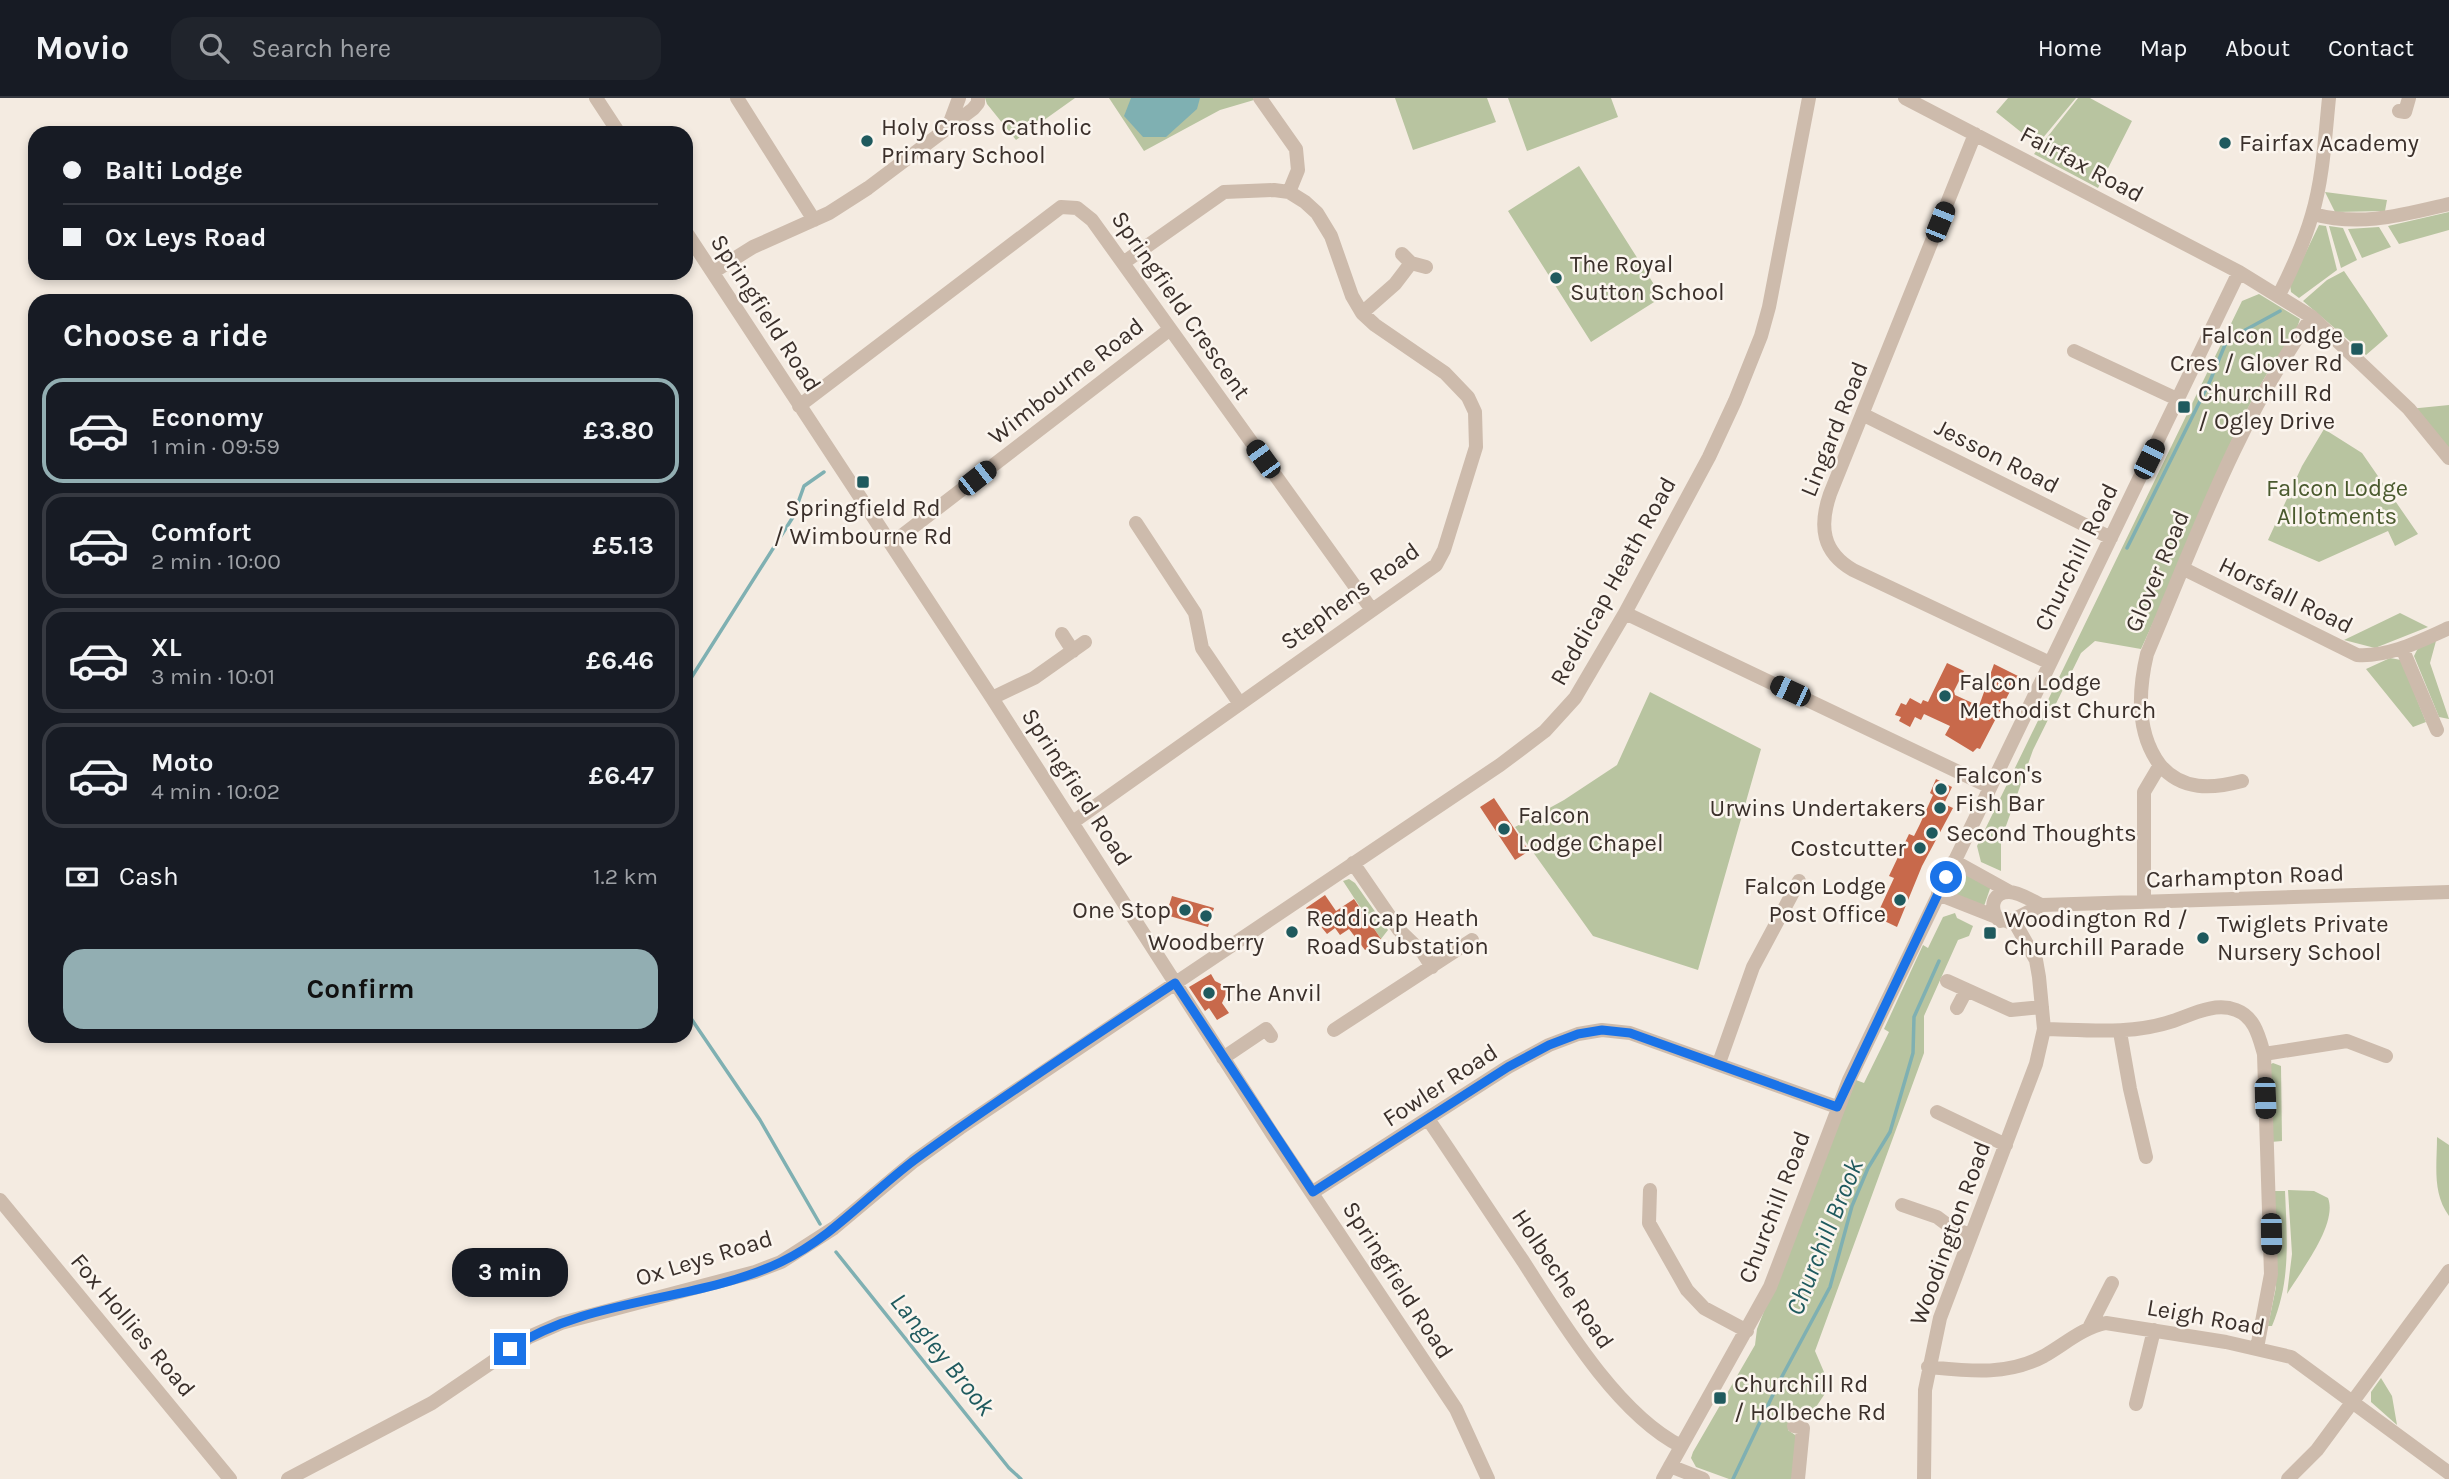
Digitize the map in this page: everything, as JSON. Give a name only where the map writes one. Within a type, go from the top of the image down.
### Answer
[{"type":"street","points":[[596,98],[614,126]]},
{"type":"street","points":[[737,98],[814,220]]},
{"type":"street","points":[[949,127],[959,98]]},
{"type":"street","points":[[713,272],[753,247],[814,220],[868,187],[976,106],[978,98]]},
{"type":"street","points":[[1123,263],[1224,192],[1260,189],[1289,192],[1298,170],[1296,149],[1260,98]]},
{"type":"street","name":"Reddicap Heath Road","points":[[1175,983],[1500,765],[1545,731],[1575,698],[1625,613],[1709,457],[1761,336],[1809,98]]},
{"type":"street","name":"Fairfax Road","points":[[1905,98],[2279,295],[2312,317],[2409,409],[2449,458]]},
{"type":"street","points":[[2279,295],[2299,254],[2313,214],[2329,98]]},
{"type":"street","points":[[2399,111],[2405,111],[2409,98]]},
{"type":"street","name":"Lingard Road","points":[[1975,134],[1825,509],[1824,537],[1832,552],[1853,570],[2050,663]]},
{"type":"street","name":"Stephens Road","points":[[1073,822],[1427,572],[1436,565],[1444,550],[1472,466],[1475,412],[1468,397],[1445,373],[1375,326],[1362,313],[1352,296],[1331,236],[1317,213],[1289,192]]},
{"type":"street","points":[[2313,214],[2342,219],[2381,220],[2449,204]]},
{"type":"street","name":"Springfield Crescent","points":[[799,405],[1061,207],[1069,206],[1084,211],[1372,610]]},
{"type":"street","name":"Springfield Road","points":[[693,242],[1073,822],[1223,1058],[1456,1409],[1488,1479]]},
{"type":"street","points":[[1362,313],[1395,284],[1406,259],[1426,267]]},
{"type":"street","name":"Churchill Road","points":[[1666,1472],[1770,1287],[1837,1107],[2239,272]]},
{"type":"street","name":"Glover Road","points":[[2160,765],[2150,752],[2143,724],[2140,685],[2147,654],[2237,440],[2286,353],[2312,317]]},
{"type":"street","name":"Wimbourne Road","points":[[891,544],[1169,330]]},
{"type":"street","points":[[2074,351],[2177,398]]},
{"type":"street","name":"Jesson Road","points":[[1864,415],[2111,538]]},
{"type":"street","points":[[1144,528],[1195,613],[1202,648],[1240,704]]},
{"type":"street","name":"Horsfall Road","points":[[2184,569],[2357,655],[2374,656],[2402,648],[2449,628]]},
{"type":"street","points":[[1625,613],[1990,787]]},
{"type":"street","points":[[992,698],[1034,678],[1079,646],[1062,634]]},
{"type":"street","points":[[2402,648],[2437,730]]},
{"type":"street","points":[[2144,902],[2144,792],[2160,765],[2167,774],[2195,788],[2220,787],[2242,781]]},
{"type":"street","name":"Carhampton Road","points":[[1954,861],[2042,905]]},
{"type":"street","points":[[1353,863],[1399,930],[1423,953],[1432,967]]},
{"type":"street","points":[[1719,1063],[1753,967],[1799,881]]},
{"type":"street","name":"Carhampton Road","points":[[2011,919],[2042,905],[2449,892]]},
{"type":"street","points":[[1947,981],[2011,1010],[2042,1007],[2036,960],[2011,919],[1993,912],[1993,903],[1999,894],[2014,893],[2023,907],[2011,919]]},
{"type":"street","points":[[1938,894],[2011,919]]},
{"type":"street","points":[[1334,1030],[1472,940]]},
{"type":"street","name":"Ox Leys Road","points":[[288,1479],[432,1403],[529,1337],[594,1313],[755,1272],[790,1256],[834,1228],[941,1141],[1175,983]]},
{"type":"street","points":[[1957,1008],[1966,991]]},
{"type":"street","name":"Woodington Road","points":[[1924,1479],[1925,1390],[1940,1318],[2036,1064],[2044,1029],[2042,1007]]},
{"type":"street","points":[[2044,1029],[2120,1032],[2172,1021],[2207,1009],[2225,1008],[2237,1010],[2249,1018],[2257,1029],[2263,1054],[2271,1274],[2257,1348]]},
{"type":"street","points":[[1223,1058],[1266,1029],[1271,1036]]},
{"type":"street","name":"Fowler Road","points":[[1313,1192],[1508,1067],[1549,1045],[1578,1034],[1602,1030],[1630,1033],[1837,1107]]},
{"type":"street","points":[[2120,1032],[2146,1157]]},
{"type":"street","points":[[2263,1054],[2347,1041],[2386,1056]]},
{"type":"street","points":[[1937,1112],[2006,1145]]},
{"type":"street","name":"Holbeche Road","points":[[1428,1119],[1594,1367],[1641,1416],[1662,1435],[1681,1446]]},
{"type":"street","points":[[1949,1135],[1955,1121]]},
{"type":"street","points":[[1650,1190],[1649,1223],[1688,1290],[1704,1308],[1747,1331]]},
{"type":"street","name":"Fox Hollies Road","points":[[0,1200],[230,1479]]},
{"type":"street","points":[[1902,1205],[1937,1217],[1953,1229],[1972,1235]]},
{"type":"street","points":[[2288,1479],[2317,1450],[2449,1271]]},
{"type":"street","points":[[1928,1367],[1995,1372],[2020,1367],[2042,1357],[2090,1326],[2112,1283]]},
{"type":"street","name":"Leigh Road","points":[[2090,1326],[2106,1323],[2154,1330],[2257,1348],[2295,1360],[2448,1476]]},
{"type":"street","points":[[2136,1404],[2154,1330]]},
{"type":"street","points":[[1794,1426],[1803,1428],[1798,1479]]},
{"type":"street","points":[[1666,1472],[1703,1479]]},
{"type":"green space","points":[[985,98],[1075,98],[1016,140]]},
{"type":"green space","points":[[1109,98],[1254,100],[1220,110],[1144,151]]},
{"type":"green space","points":[[1395,98],[1487,98],[1496,122],[1413,150]]},
{"type":"green space","points":[[1508,98],[1611,98],[1618,117],[1527,151]]},
{"type":"green space","points":[[2008,98],[2076,98],[2037,145],[1996,112]]},
{"type":"green space","points":[[2078,98],[2090,98],[2132,121],[2098,188],[2034,154]]},
{"type":"green space","points":[[1579,166],[1662,297],[1591,342],[1508,211]]},
{"type":"green space","points":[[2325,192],[2387,200],[2385,211],[2335,212]]},
{"type":"green space","points":[[2449,212],[2449,230],[2399,244],[2388,226]]},
{"type":"green space","points":[[2319,225],[2326,226],[2337,270],[2299,298],[2291,292],[2290,285]]},
{"type":"green space","points":[[2329,226],[2343,228],[2357,260],[2341,268]]},
{"type":"green space","points":[[2379,227],[2391,247],[2362,258],[2348,229]]},
{"type":"green space","points":[[2344,271],[2388,336],[2366,355],[2303,301],[2327,280]]},
{"type":"green space","points":[[2259,294],[2300,319],[2241,422],[2141,649],[2095,641],[2081,653],[2033,750],[2001,840],[2001,871],[1981,862],[1977,846],[2242,301]]},
{"type":"green space","points":[[2449,405],[2449,458],[2409,409]]},
{"type":"green space","name":"Falcon Lodge Allotments","points":[[2324,429],[2362,453],[2418,534],[2395,546],[2388,531],[2319,562],[2268,540],[2302,466]]},
{"type":"green space","points":[[2400,613],[2428,627],[2375,648],[2344,640]]},
{"type":"green space","points":[[2436,641],[2430,663],[2449,719],[2439,717],[2414,656],[2418,648]]},
{"type":"green space","points":[[2390,658],[2401,660],[2426,722],[2413,727],[2366,669]]},
{"type":"green space","points":[[1650,692],[1761,749],[1698,970],[1593,936],[1515,827],[1564,800],[1617,765]]},
{"type":"green space","points":[[1966,873],[1991,886],[1984,906],[1956,895],[1951,890],[1954,877]]},
{"type":"green space","points":[[1349,879],[1355,883],[1388,930],[1381,939],[1343,881]]},
{"type":"green space","points":[[1955,913],[1957,918],[1973,926],[1969,936],[1958,940],[1924,1016],[1924,1053],[1815,1351],[1830,1386],[1810,1416],[1791,1422],[1788,1430],[1798,1437],[1794,1479],[1729,1479],[1696,1467],[1691,1458],[1693,1452],[1755,1345],[1757,1329],[1856,1080],[1864,1083],[1889,1032],[1884,1029],[1923,945],[1928,948],[1943,917]]},
{"type":"green space","points":[[2273,1063],[2281,1066],[2282,1141],[2271,1142],[2269,1065]]},
{"type":"green space","points":[[2437,1137],[2449,1145],[2449,1216],[2438,1188]]},
{"type":"green space","points":[[2288,1190],[2314,1191],[2328,1198],[2330,1209],[2323,1234],[2287,1294],[2292,1254]]},
{"type":"green space","points":[[2274,1191],[2285,1191],[2286,1260],[2278,1309],[2272,1326],[2268,1326],[2276,1287]]},
{"type":"green space","points":[[2381,1378],[2392,1396],[2397,1425],[2371,1402],[2371,1392]]},
{"type":"water","points":[[1131,98],[1200,98],[1197,109],[1166,137],[1143,137],[1124,116]]},
{"type":"building","points":[[1947,663],[1964,671],[1954,691],[1955,695],[1979,706],[1994,664],[2018,676],[1980,749],[1977,748],[1973,752],[1945,735],[1950,726],[1924,714],[1921,720],[1915,717],[1910,727],[1899,721],[1901,717],[1895,715],[1901,703],[1906,705],[1910,698],[1921,704],[1923,700],[1928,702]]},
{"type":"building","points":[[1936,779],[1952,787],[1944,804],[1953,808],[1922,866],[1897,927],[1876,917],[1894,878],[1889,876],[1909,834],[1914,836],[1920,824],[1933,795],[1930,793]]},
{"type":"building","name":"Falcon Lodge Chapel","points":[[1494,798],[1529,851],[1515,860],[1480,807]]},
{"type":"building","points":[[1325,895],[1336,911],[1354,899],[1381,939],[1365,950],[1349,929],[1340,935],[1335,928],[1327,934],[1306,908]]},
{"type":"building","name":"One Stop","points":[[1172,896],[1214,908],[1208,927],[1166,915]]},
{"type":"building","name":"The Anvil","points":[[1211,974],[1215,981],[1229,988],[1222,1003],[1229,1013],[1217,1020],[1209,1008],[1205,1011],[1189,987]]},
{"type":"waterway","name":"Churchill Brook","points":[[2127,548],[2210,381],[2227,340],[2280,311]]},
{"type":"waterway","points":[[693,675],[793,517],[804,486],[824,472]]},
{"type":"waterway","name":"Churchill Brook","points":[[1733,1479],[1779,1382],[1830,1287],[1852,1206],[1868,1168],[1890,1132],[1913,1053],[1914,1017],[1939,961]]},
{"type":"waterway","name":"Langley Brook","points":[[693,1021],[760,1120],[820,1224]]},
{"type":"waterway","name":"Langley Brook","points":[[836,1252],[1009,1468],[1021,1479]]},
{"type":"place","name":"Holy Cross Catholic Primary School","points":[[867,141]]},
{"type":"place","name":"Fairfax Academy","points":[[2225,143]]},
{"type":"place","name":"The Royal Sutton School","points":[[1556,278]]},
{"type":"place","name":"Falcon Lodge Cres / Glover Rd","points":[[2357,349]]},
{"type":"place","name":"Churchill Rd / Ogley Drive","points":[[2184,407]]},
{"type":"place","name":"Springfield Rd / Wimbourne Rd","points":[[863,482]]},
{"type":"place","name":"Falcon Lodge Methodist Church","points":[[1945,696]]},
{"type":"place","name":"Falcon's Fish Bar","points":[[1941,789]]},
{"type":"place","name":"Urwins Undertakers","points":[[1940,808]]},
{"type":"place","name":"Falcon Lodge Chapel","points":[[1504,829]]},
{"type":"place","name":"Second Thoughts","points":[[1932,833]]},
{"type":"place","name":"Costcutter","points":[[1920,848]]},
{"type":"place","name":"Falcon Lodge Post Office","points":[[1900,900]]},
{"type":"place","name":"One Stop","points":[[1185,910]]},
{"type":"place","name":"Woodberry","points":[[1206,916]]},
{"type":"place","name":"Reddicap Heath Road Substation","points":[[1292,932]]},
{"type":"place","name":"Woodington Rd / Churchill Parade","points":[[1990,933]]},
{"type":"place","name":"Twiglets Private Nursery School","points":[[2203,938]]},
{"type":"place","name":"The Anvil","points":[[1209,993]]},
{"type":"place","name":"Churchill Rd / Holbeche Rd","points":[[1720,1398]]},
{"type":"route","points":[[510,1349],[561,1323],[741,1276],[781,1262],[834,1228],[914,1161],[960,1128],[1175,983],[1313,1192],[1508,1067],[1549,1045],[1578,1034],[1602,1030],[1630,1033],[1671,1046],[1837,1107],[1946,877]]}]
